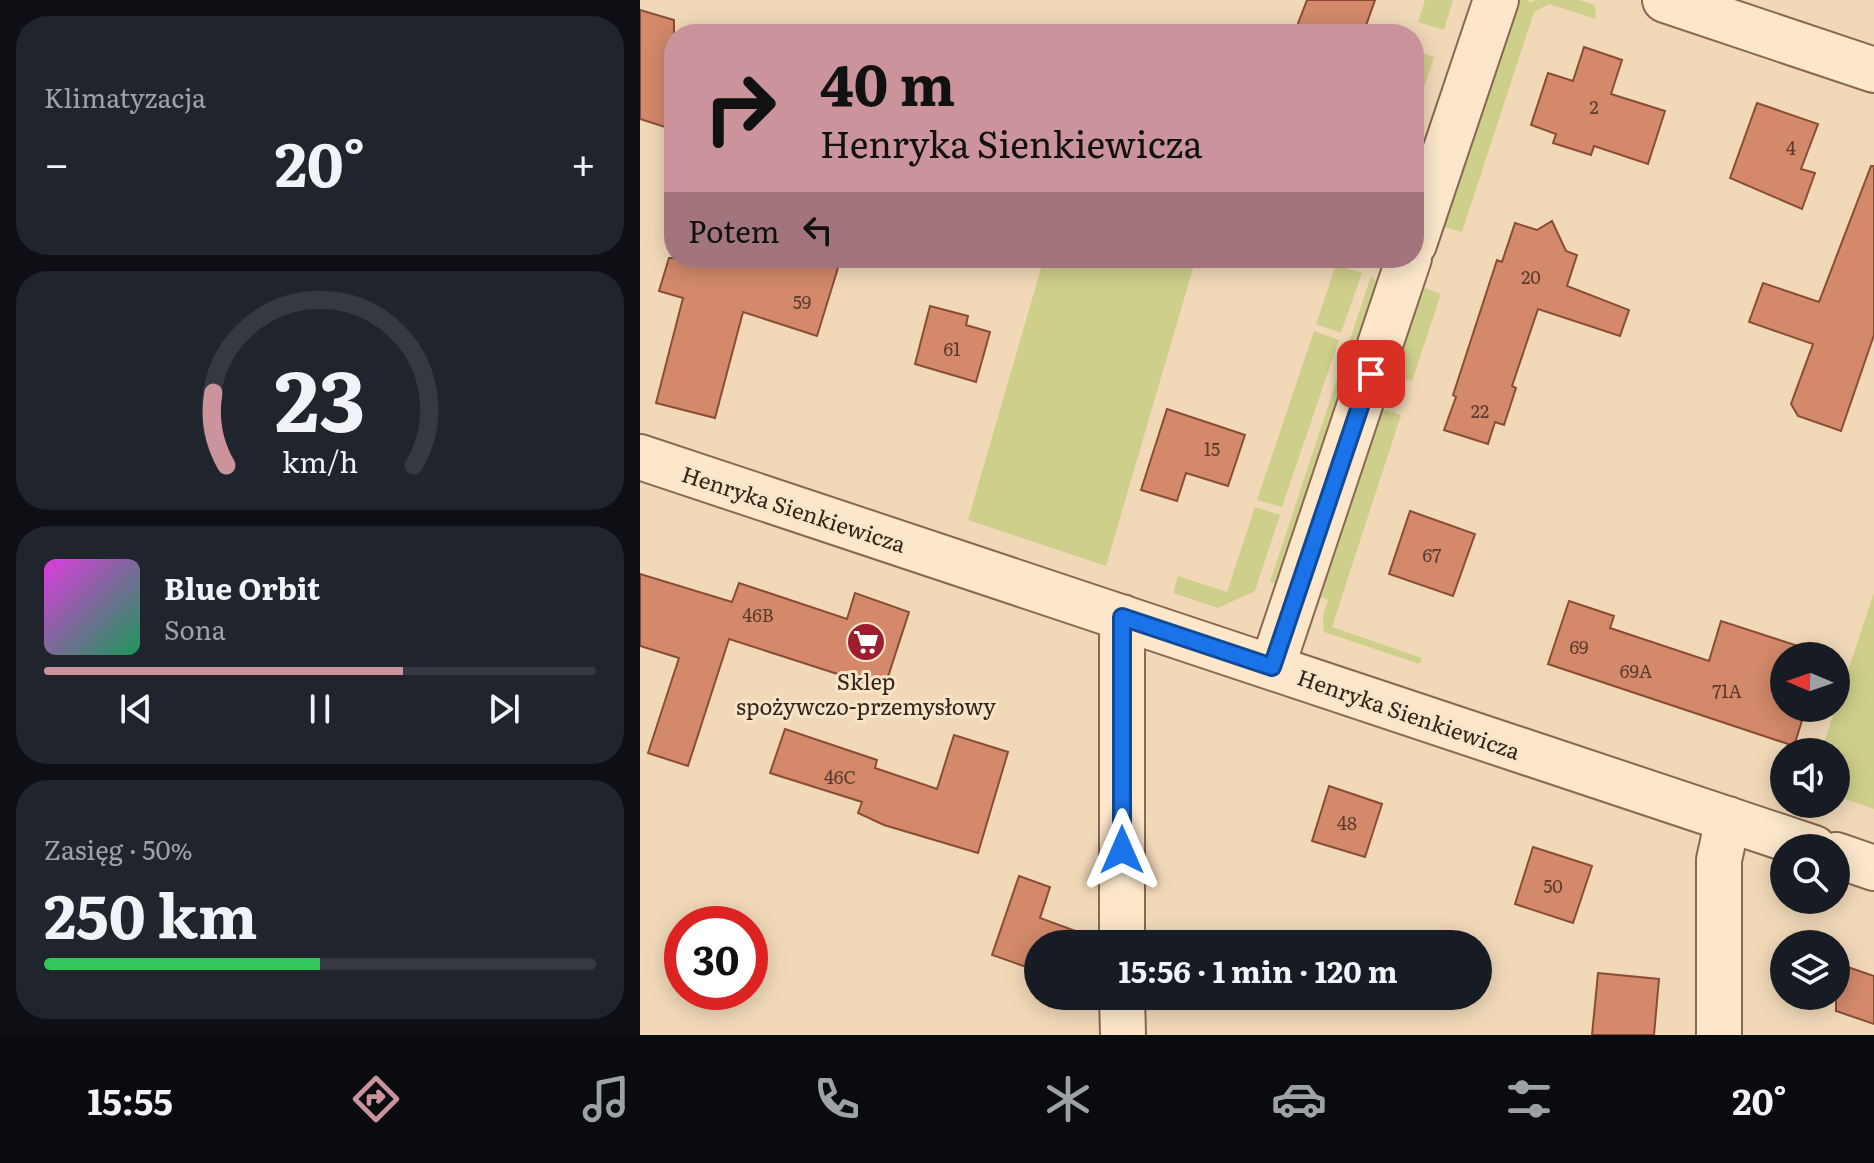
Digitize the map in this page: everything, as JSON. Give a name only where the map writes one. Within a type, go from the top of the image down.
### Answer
[{"type":"street","points":[[1424,214],[1496,0]]},
{"type":"street","points":[[1665,0],[1874,70]]},
{"type":"street","points":[[1272,667],[1406,268]]},
{"type":"street","name":"Henryka Sienkiewicza","points":[[640,457],[1772,834]]},
{"type":"street","points":[[1122,617],[1122,930]]},
{"type":"street","points":[[1719,1035],[1719,860],[1728,819]]},
{"type":"street","points":[[1850,860],[1874,868]]},
{"type":"street","points":[[1122,1010],[1123,1035]]},
{"type":"green space","points":[[1425,0],[1453,0],[1444,30],[1418,22]]},
{"type":"green space","points":[[1518,0],[1531,3],[1535,0],[1579,0],[1595,5],[1596,19],[1549,4],[1534,12],[1462,232],[1438,225],[1514,5]]},
{"type":"green space","points":[[1424,54],[1434,57],[1424,87]]},
{"type":"green space","points":[[1041,268],[1193,268],[1106,566],[968,520]]},
{"type":"green space","points":[[1335,268],[1362,273],[1341,333],[1316,324]]},
{"type":"green space","points":[[1371,276],[1380,287],[1280,585],[1270,582]]},
{"type":"green space","points":[[1425,288],[1441,294],[1412,381],[1397,377],[1389,367],[1415,292]]},
{"type":"green space","points":[[1314,331],[1339,340],[1282,507],[1257,500]]},
{"type":"green space","points":[[1386,410],[1401,415],[1332,627],[1422,658],[1419,664],[1324,632],[1323,616],[1328,600],[1314,595],[1374,415]]},
{"type":"green space","points":[[1255,507],[1280,515],[1255,591],[1218,608],[1173,593],[1178,576],[1227,592]]},
{"type":"green space","points":[[1874,592],[1874,809],[1850,801],[1850,738],[1826,738],[1831,722],[1850,722],[1850,664]]},
{"type":"building","points":[[1307,0],[1375,0],[1367,24],[1298,24]]},
{"type":"building","points":[[640,10],[674,20],[674,24],[664,24],[664,127],[640,119]]},
{"type":"building","points":[[1584,47],[1622,60],[1611,94],[1665,111],[1648,164],[1594,146],[1591,155],[1553,143],[1556,134],[1531,125],[1548,73],[1573,81]]},
{"type":"building","points":[[1757,103],[1818,124],[1801,169],[1815,173],[1802,209],[1730,178]]},
{"type":"building","points":[[1871,166],[1874,166],[1874,335],[1841,431],[1798,416],[1791,404],[1813,344],[1749,322],[1763,283],[1819,302]]},
{"type":"building","points":[[1552,221],[1566,251],[1577,255],[1567,286],[1629,310],[1620,336],[1538,309],[1512,386],[1516,388],[1504,425],[1495,422],[1488,444],[1444,430],[1497,260],[1502,262],[1515,223],[1537,230]]},
{"type":"building","points":[[666,268],[838,268],[817,336],[743,312],[715,418],[656,403],[683,298],[659,291]]},
{"type":"building","points":[[930,306],[968,316],[966,325],[990,332],[976,382],[915,364]]},
{"type":"building","points":[[1167,409],[1245,435],[1228,486],[1186,473],[1177,501],[1141,490]]},
{"type":"building","points":[[1410,511],[1475,534],[1453,596],[1389,574]]},
{"type":"building","points":[[640,574],[732,602],[739,583],[847,619],[855,593],[909,612],[884,689],[729,639],[688,766],[648,753],[679,658],[640,646]]},
{"type":"building","points":[[1569,601],[1614,616],[1610,628],[1709,661],[1721,621],[1786,642],[1770,642],[1770,722],[1802,722],[1797,738],[1770,738],[1548,664]]},
{"type":"building","points":[[785,729],[877,760],[875,768],[937,789],[954,735],[1008,752],[978,853],[884,825],[858,813],[862,802],[770,773]]},
{"type":"building","points":[[1329,786],[1382,804],[1365,857],[1312,841]]},
{"type":"building","points":[[1533,847],[1592,866],[1573,923],[1515,904]]},
{"type":"building","points":[[1019,876],[1050,887],[1040,918],[1073,930],[1024,930],[1024,966],[992,955]]},
{"type":"building","points":[[1850,968],[1874,976],[1874,1024],[1836,1011],[1850,1010]]},
{"type":"building","points":[[1598,973],[1659,979],[1654,1035],[1592,1035]]},
{"type":"place","name":"Sklep spożywczo-przemysłowy","points":[[866,642]]},
{"type":"route","points":[[1122,850],[1122,617],[1272,667],[1371,374]]}]
